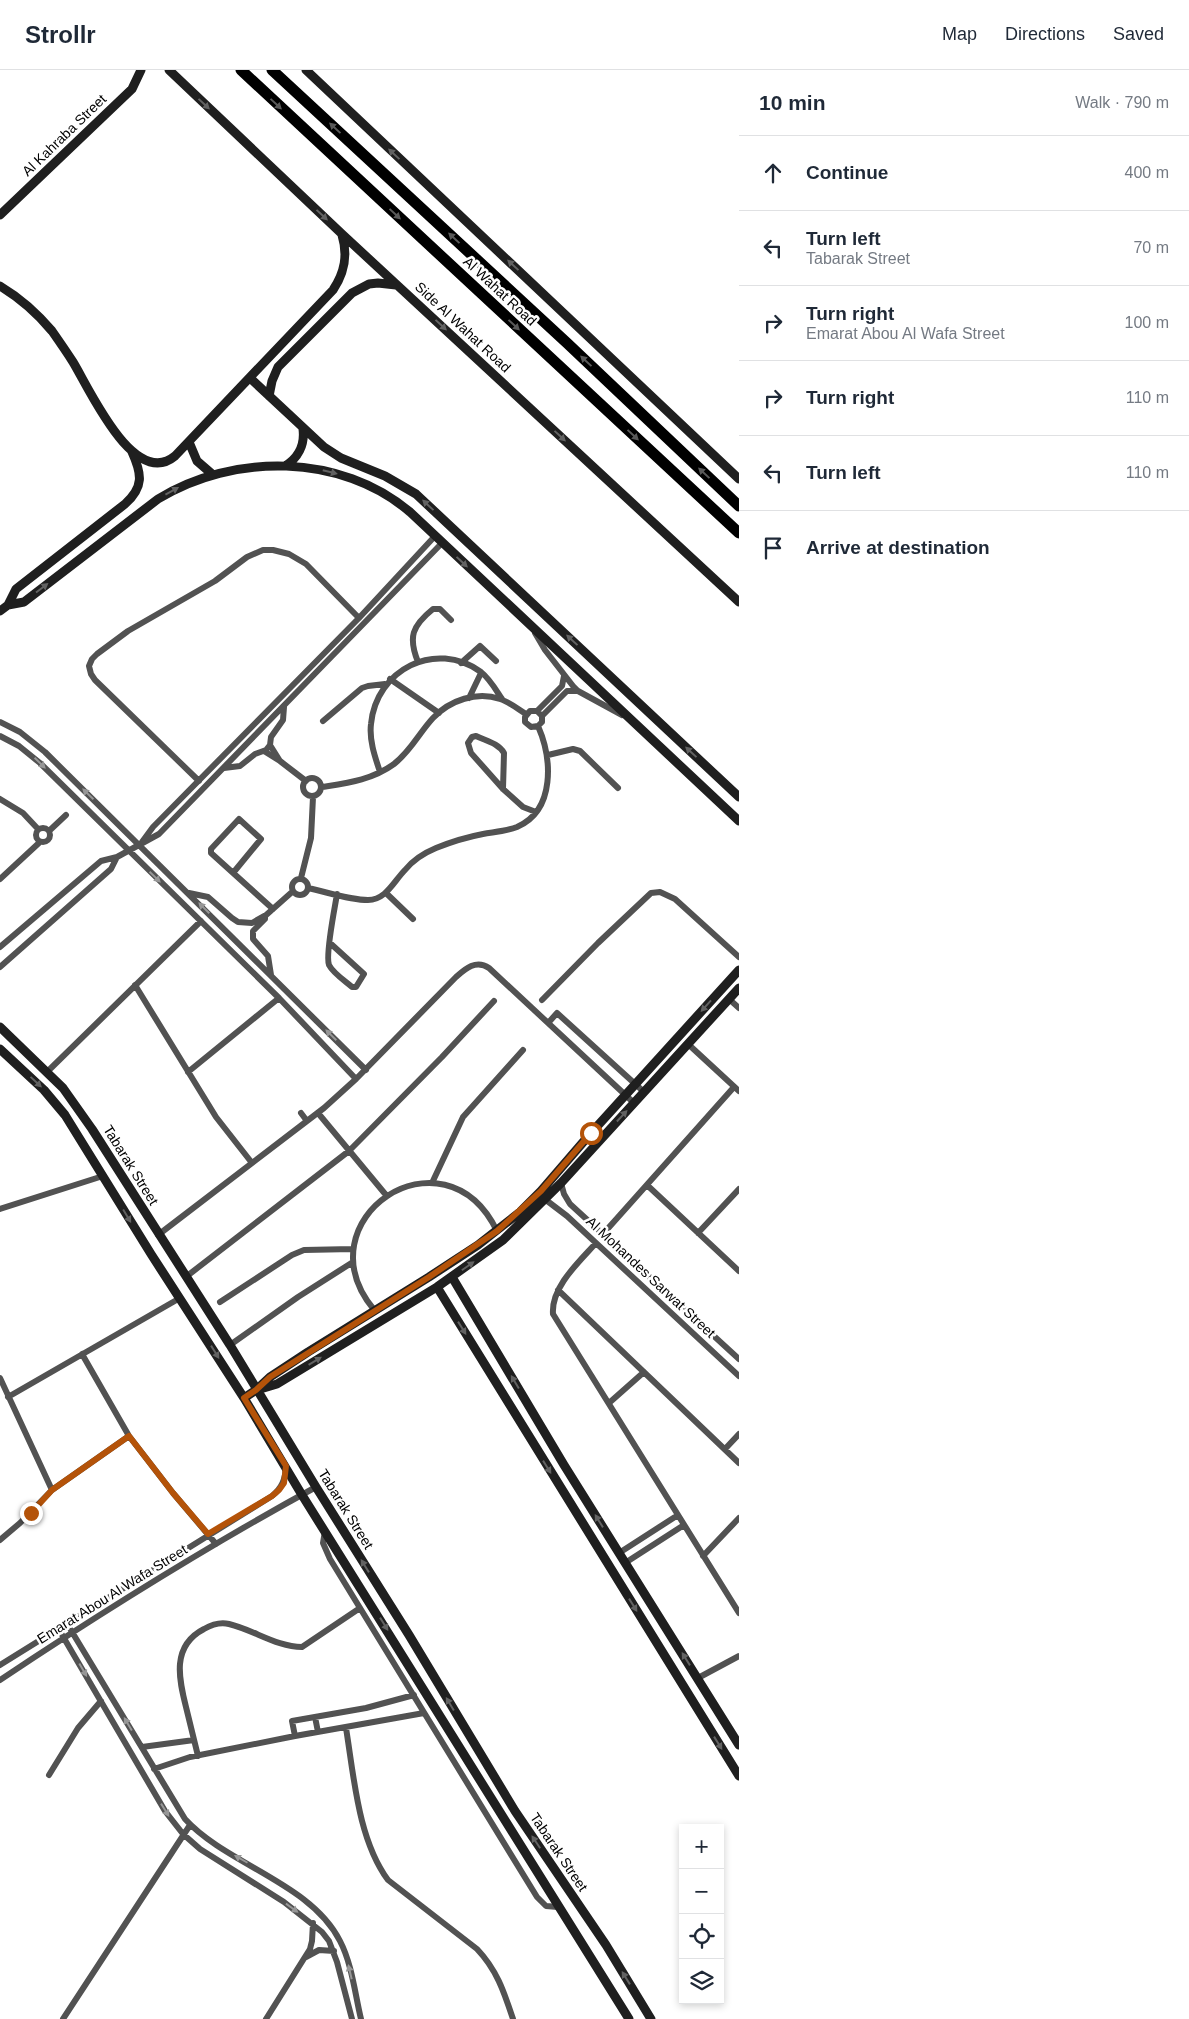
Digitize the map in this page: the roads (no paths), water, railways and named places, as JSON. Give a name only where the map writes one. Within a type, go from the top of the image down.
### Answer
[{"type":"highway","name":"Al Wahat Road","points":[[240,70],[739,533]]},
{"type":"highway","name":"Al Wahat Road","points":[[272,70],[567,343],[739,506]]},
{"type":"street","name":"Al Kahraba Street","points":[[0,215],[132,89],[137,82],[141,70]]},
{"type":"street","name":"Side Al Wahat Road","points":[[168,70],[739,602]]},
{"type":"street","points":[[306,70],[739,479]]},
{"type":"street","points":[[130,450],[148,462],[159,464],[171,460],[189,442],[338,284],[345,262],[345,246],[342,234]]},
{"type":"street","points":[[269,396],[272,381],[278,367],[346,298],[369,284],[388,283],[399,286]]},
{"type":"street","points":[[0,286],[26,304],[51,330],[73,361],[106,420],[130,450],[140,475],[134,495],[125,504],[16,590],[8,605],[0,611]]},
{"type":"street","points":[[250,378],[303,429],[333,454],[397,482],[424,500],[739,797]]},
{"type":"street","points":[[285,466],[300,451],[303,429]]},
{"type":"street","points":[[189,442],[196,461],[212,474]]},
{"type":"street","points":[[351,478],[356,464]]},
{"type":"street","points":[[8,605],[24,602],[158,499],[180,487],[212,474],[252,467],[285,466],[317,469],[351,478],[379,490],[397,501],[739,822]]},
{"type":"street","points":[[140,844],[153,827],[359,618],[434,536]]},
{"type":"street","points":[[0,947],[100,861],[117,857],[159,834],[442,543]]},
{"type":"street","points":[[199,781],[95,680],[91,674],[90,666],[92,659],[128,631],[215,581],[247,557],[263,550],[281,552],[306,564],[359,618]]},
{"type":"street","points":[[378,596],[384,603]]},
{"type":"street","points":[[418,662],[412,640],[416,626],[433,609],[440,609],[451,620]]},
{"type":"street","points":[[531,625],[545,650],[578,691],[631,719]]},
{"type":"street","points":[[462,663],[480,646],[496,661]]},
{"type":"street","points":[[323,721],[362,688],[388,682],[418,662],[439,659],[462,663],[482,672],[502,699]]},
{"type":"street","points":[[469,698],[482,672]]},
{"type":"street","points":[[539,713],[562,686],[565,680],[564,675]]},
{"type":"street","points":[[388,682],[439,713]]},
{"type":"street","points":[[380,772],[371,740],[370,726],[373,710],[388,682]]},
{"type":"street","points":[[539,713],[567,691],[578,691]]},
{"type":"street","points":[[322,788],[317,779],[310,778],[303,786],[304,792],[308,796],[313,797],[318,795],[322,788],[358,781],[380,772],[404,756],[439,713],[457,701],[480,696],[502,699],[526,714]]},
{"type":"street","points":[[224,768],[240,766],[270,745],[271,737],[283,720],[284,707]]},
{"type":"street","points":[[526,714],[530,711],[539,713]]},
{"type":"street","points":[[526,714],[525,719],[528,726],[533,727],[538,726],[542,722],[539,713]]},
{"type":"street","points":[[0,722],[33,741],[140,844],[366,1070]]},
{"type":"street","points":[[308,888],[369,900],[376,899],[386,893],[404,870],[423,855],[453,841],[516,828],[526,822],[536,812],[543,799],[547,785],[548,755],[538,726]]},
{"type":"street","points":[[0,736],[19,746],[33,757],[279,998],[356,1079]]},
{"type":"street","points":[[503,789],[504,753],[501,749],[476,736],[472,737],[468,743],[468,750],[503,789],[523,807],[536,812]]},
{"type":"street","points":[[270,745],[280,760]]},
{"type":"street","points":[[548,755],[574,749],[580,751],[618,788]]},
{"type":"street","points":[[264,751],[280,760],[306,781]]},
{"type":"street","points":[[692,778],[704,764]]},
{"type":"street","points":[[301,878],[311,838],[313,797]]},
{"type":"street","points":[[0,798],[23,813],[38,830]]},
{"type":"street","points":[[49,831],[66,815]]},
{"type":"street","points":[[233,873],[261,839],[239,819],[211,851],[233,873],[273,909]]},
{"type":"street","points":[[38,830],[44,828],[49,831]]},
{"type":"street","points":[[38,830],[36,838],[40,842]]},
{"type":"street","points":[[0,879],[40,842],[48,841],[49,831]]},
{"type":"street","points":[[0,967],[111,869],[117,857]]},
{"type":"street","points":[[292,892],[300,895],[304,894],[308,888],[307,882],[301,878]]},
{"type":"street","points":[[271,976],[268,958],[253,939],[253,931],[265,916],[292,892],[292,882],[301,878]]},
{"type":"street","points":[[542,1000],[598,943],[651,894],[660,892],[675,899],[739,956]]},
{"type":"street","points":[[189,893],[208,897],[232,918],[245,923],[252,923],[265,916]]},
{"type":"street","points":[[386,893],[413,918]]},
{"type":"street","points":[[330,943],[364,974],[356,987],[352,987],[330,965],[330,943],[337,894]]},
{"type":"street","points":[[55,901],[63,910]]},
{"type":"street","points":[[47,1072],[201,921]]},
{"type":"street","points":[[245,923],[253,931]]},
{"type":"street","points":[[214,934],[222,926]]},
{"type":"street","points":[[158,1235],[318,1113],[366,1070],[466,968],[476,964],[485,965],[489,968],[634,1103]]},
{"type":"street","points":[[256,1390],[277,1384],[437,1287],[503,1240],[625,1095],[739,970]]},
{"type":"street","points":[[135,985],[216,1117],[252,1163]]},
{"type":"street","points":[[244,1398],[270,1377],[429,1277],[497,1231],[541,1196],[561,1183],[739,988]]},
{"type":"street","points":[[188,1072],[279,998]]},
{"type":"street","points":[[729,999],[739,1008]]},
{"type":"street","points":[[187,1276],[349,1151],[442,1057],[494,1001]]},
{"type":"street","points":[[549,1022],[557,1013],[644,1092]]},
{"type":"street","name":"Tabarak Street","points":[[0,1027],[63,1088],[92,1129],[230,1345],[515,1811],[606,1945],[651,2019]]},
{"type":"street","points":[[603,1234],[647,1184],[737,1089],[688,1044]]},
{"type":"street","name":"Tabarak Street","points":[[0,1049],[44,1090],[65,1115],[151,1254],[244,1398],[629,2019]]},
{"type":"street","points":[[432,1182],[463,1117],[523,1050]]},
{"type":"street","points":[[17,1064],[28,1053]]},
{"type":"street","points":[[301,1113],[307,1121]]},
{"type":"street","points":[[318,1113],[386,1195]]},
{"type":"street","points":[[0,1209],[103,1176]]},
{"type":"street","points":[[375,1311],[362,1293],[356,1278],[353,1249],[358,1229],[363,1220],[386,1195],[412,1184],[432,1182],[449,1186],[466,1192],[479,1202],[490,1215],[497,1231]]},
{"type":"street","name":"Al Mohandes Sarwat Street","points":[[561,1183],[564,1194],[570,1204],[739,1359]]},
{"type":"street","points":[[647,1184],[739,1271]]},
{"type":"street","points":[[698,1233],[739,1189]]},
{"type":"street","name":"Al Mohandes Sarwat Street","points":[[541,1196],[562,1212],[739,1376]]},
{"type":"street","points":[[562,1212],[570,1204]]},
{"type":"street","points":[[596,1243],[558,1290],[552,1306],[553,1314],[739,1611]]},
{"type":"street","points":[[220,1302],[292,1255],[304,1250],[353,1249]]},
{"type":"street","points":[[230,1345],[298,1297],[353,1262]]},
{"type":"street","points":[[452,1277],[625,1563],[739,1745]]},
{"type":"street","points":[[437,1287],[739,1776]]},
{"type":"street","points":[[558,1290],[739,1463]]},
{"type":"street","points":[[8,1397],[180,1298]]},
{"type":"street","points":[[194,1319],[208,1310]]},
{"type":"street","points":[[82,1354],[129,1436],[216,1544]]},
{"type":"street","points":[[609,1403],[644,1372]]},
{"type":"street","points":[[0,1378],[52,1490]]},
{"type":"street","points":[[725,1449],[739,1434]]},
{"type":"street","points":[[0,1540],[20,1523],[52,1490],[129,1436]]},
{"type":"street","name":"Emarat Abou Al Wafa Street","points":[[0,1665],[279,1490],[284,1483],[286,1466]]},
{"type":"street","name":"Emarat Abou Al Wafa Street","points":[[0,1680],[73,1632],[216,1544],[316,1487]]},
{"type":"street","points":[[619,1553],[678,1515]]},
{"type":"street","points":[[703,1556],[739,1518]]},
{"type":"street","points":[[625,1563],[684,1525]]},
{"type":"street","points":[[325,1529],[323,1538],[325,1548],[537,1898],[546,1906],[558,1906]]},
{"type":"street","points":[[198,1756],[180,1681],[179,1667],[182,1652],[189,1641],[200,1631],[212,1625],[227,1623],[276,1642],[302,1647],[360,1608]]},
{"type":"street","points":[[66,1622],[173,1802],[190,1824],[209,1840],[288,1890],[326,1920],[341,1942],[361,2019]]},
{"type":"street","points":[[58,1628],[166,1811],[183,1834],[200,1849],[262,1888],[311,1922],[322,1932],[334,1951],[352,2019]]},
{"type":"street","points":[[660,1649],[674,1640]]},
{"type":"street","points":[[698,1678],[739,1656]]},
{"type":"street","points":[[295,1736],[292,1721],[366,1708],[414,1695]]},
{"type":"street","points":[[49,1775],[78,1728],[101,1702]]},
{"type":"street","points":[[154,1769],[171,1762],[198,1756],[295,1736],[424,1713]]},
{"type":"street","points":[[316,1717],[318,1732]]},
{"type":"street","points":[[346,1728],[367,1838],[379,1868],[388,1880],[477,1949],[489,1962],[503,1989],[513,2019]]},
{"type":"street","points":[[142,1747],[194,1740]]},
{"type":"street","points":[[63,2019],[190,1824]]},
{"type":"street","points":[[266,2019],[305,1957],[312,1941],[311,1922],[316,1912]]},
{"type":"street","points":[[305,1957],[319,1950],[334,1951]]}]
